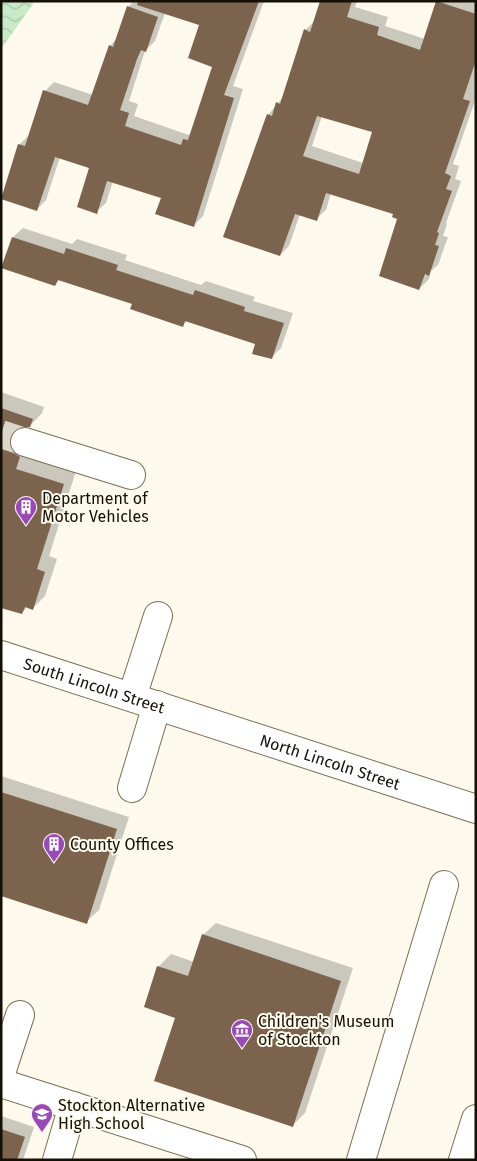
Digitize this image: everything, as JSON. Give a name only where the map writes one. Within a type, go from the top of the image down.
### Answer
[{"type":"street","points":[[25,442],[130,475]]},
{"type":"street","points":[[132,788],[158,616]]},
{"type":"street","name":"South Lincoln Street","points":[[1,655],[186,714]]},
{"type":"street","name":"North Lincoln Street","points":[[186,714],[476,810]]},
{"type":"street","points":[[361,1160],[444,885]]},
{"type":"street","points":[[1,1073],[20,1015]]},
{"type":"street","points":[[1,1083],[242,1160]]},
{"type":"street","points":[[57,1160],[67,1104]]},
{"type":"street","points":[[463,1160],[476,1119]]},
{"type":"water","points":[[1,1],[35,1],[1,49]]},
{"type":"building","points":[[138,1],[259,1],[224,95],[234,98],[194,227],[155,214],[161,198],[107,181],[97,214],[77,207],[89,168],[55,157],[37,211],[1,199],[18,144],[25,146],[43,90],[88,105],[109,45],[113,47],[127,6],[158,17],[146,52],[141,50],[137,59],[120,110],[129,113],[125,126],[181,145],[183,139],[188,140],[212,67],[188,58],[199,25],[137,5]]},
{"type":"building","points":[[320,1],[352,1],[347,17],[379,27],[377,35],[420,50],[436,1],[476,14],[476,60],[463,99],[470,101],[445,173],[451,176],[446,189],[452,191],[437,232],[439,233],[435,245],[439,246],[429,276],[425,274],[419,290],[379,276],[397,219],[392,217],[393,214],[326,193],[317,221],[295,214],[280,256],[223,237],[267,114],[272,116],[276,102],[280,104],[304,29],[310,32]],"holes":[[[317,116],[372,132],[359,174],[303,156]]]},
{"type":"building","points":[[12,237],[64,254],[66,248],[118,265],[116,270],[193,295],[195,290],[245,307],[244,311],[284,323],[272,359],[252,354],[255,344],[185,321],[183,327],[130,309],[132,304],[58,280],[55,286],[1,268]]},
{"type":"building","name":"Department of Motor Vehicles","points":[[1,408],[33,419],[30,427],[21,427],[15,430],[10,437],[10,446],[14,453],[20,457],[16,469],[64,484],[37,569],[45,572],[33,610],[25,607],[22,614],[1,608]]},
{"type":"building","name":"County Offices","points":[[1,792],[117,829],[87,924],[1,896]]},
{"type":"building","name":"Children's Museum of Stockton","points":[[202,934],[341,981],[293,1127],[154,1081],[175,1018],[144,1007],[157,966],[188,976]]},
{"type":"building","points":[[1,1129],[25,1137],[17,1160],[1,1160]]},
{"type":"tunnel","points":[[1,434],[25,442]]},
{"type":"place","name":"Department of Motor Vehicles","points":[[26,526]]},
{"type":"place","name":"County Offices","points":[[54,863]]},
{"type":"place","name":"Children's Museum of Stockton","points":[[242,1049]]},
{"type":"place","name":"Stockton Alternative High School","points":[[42,1133]]}]
